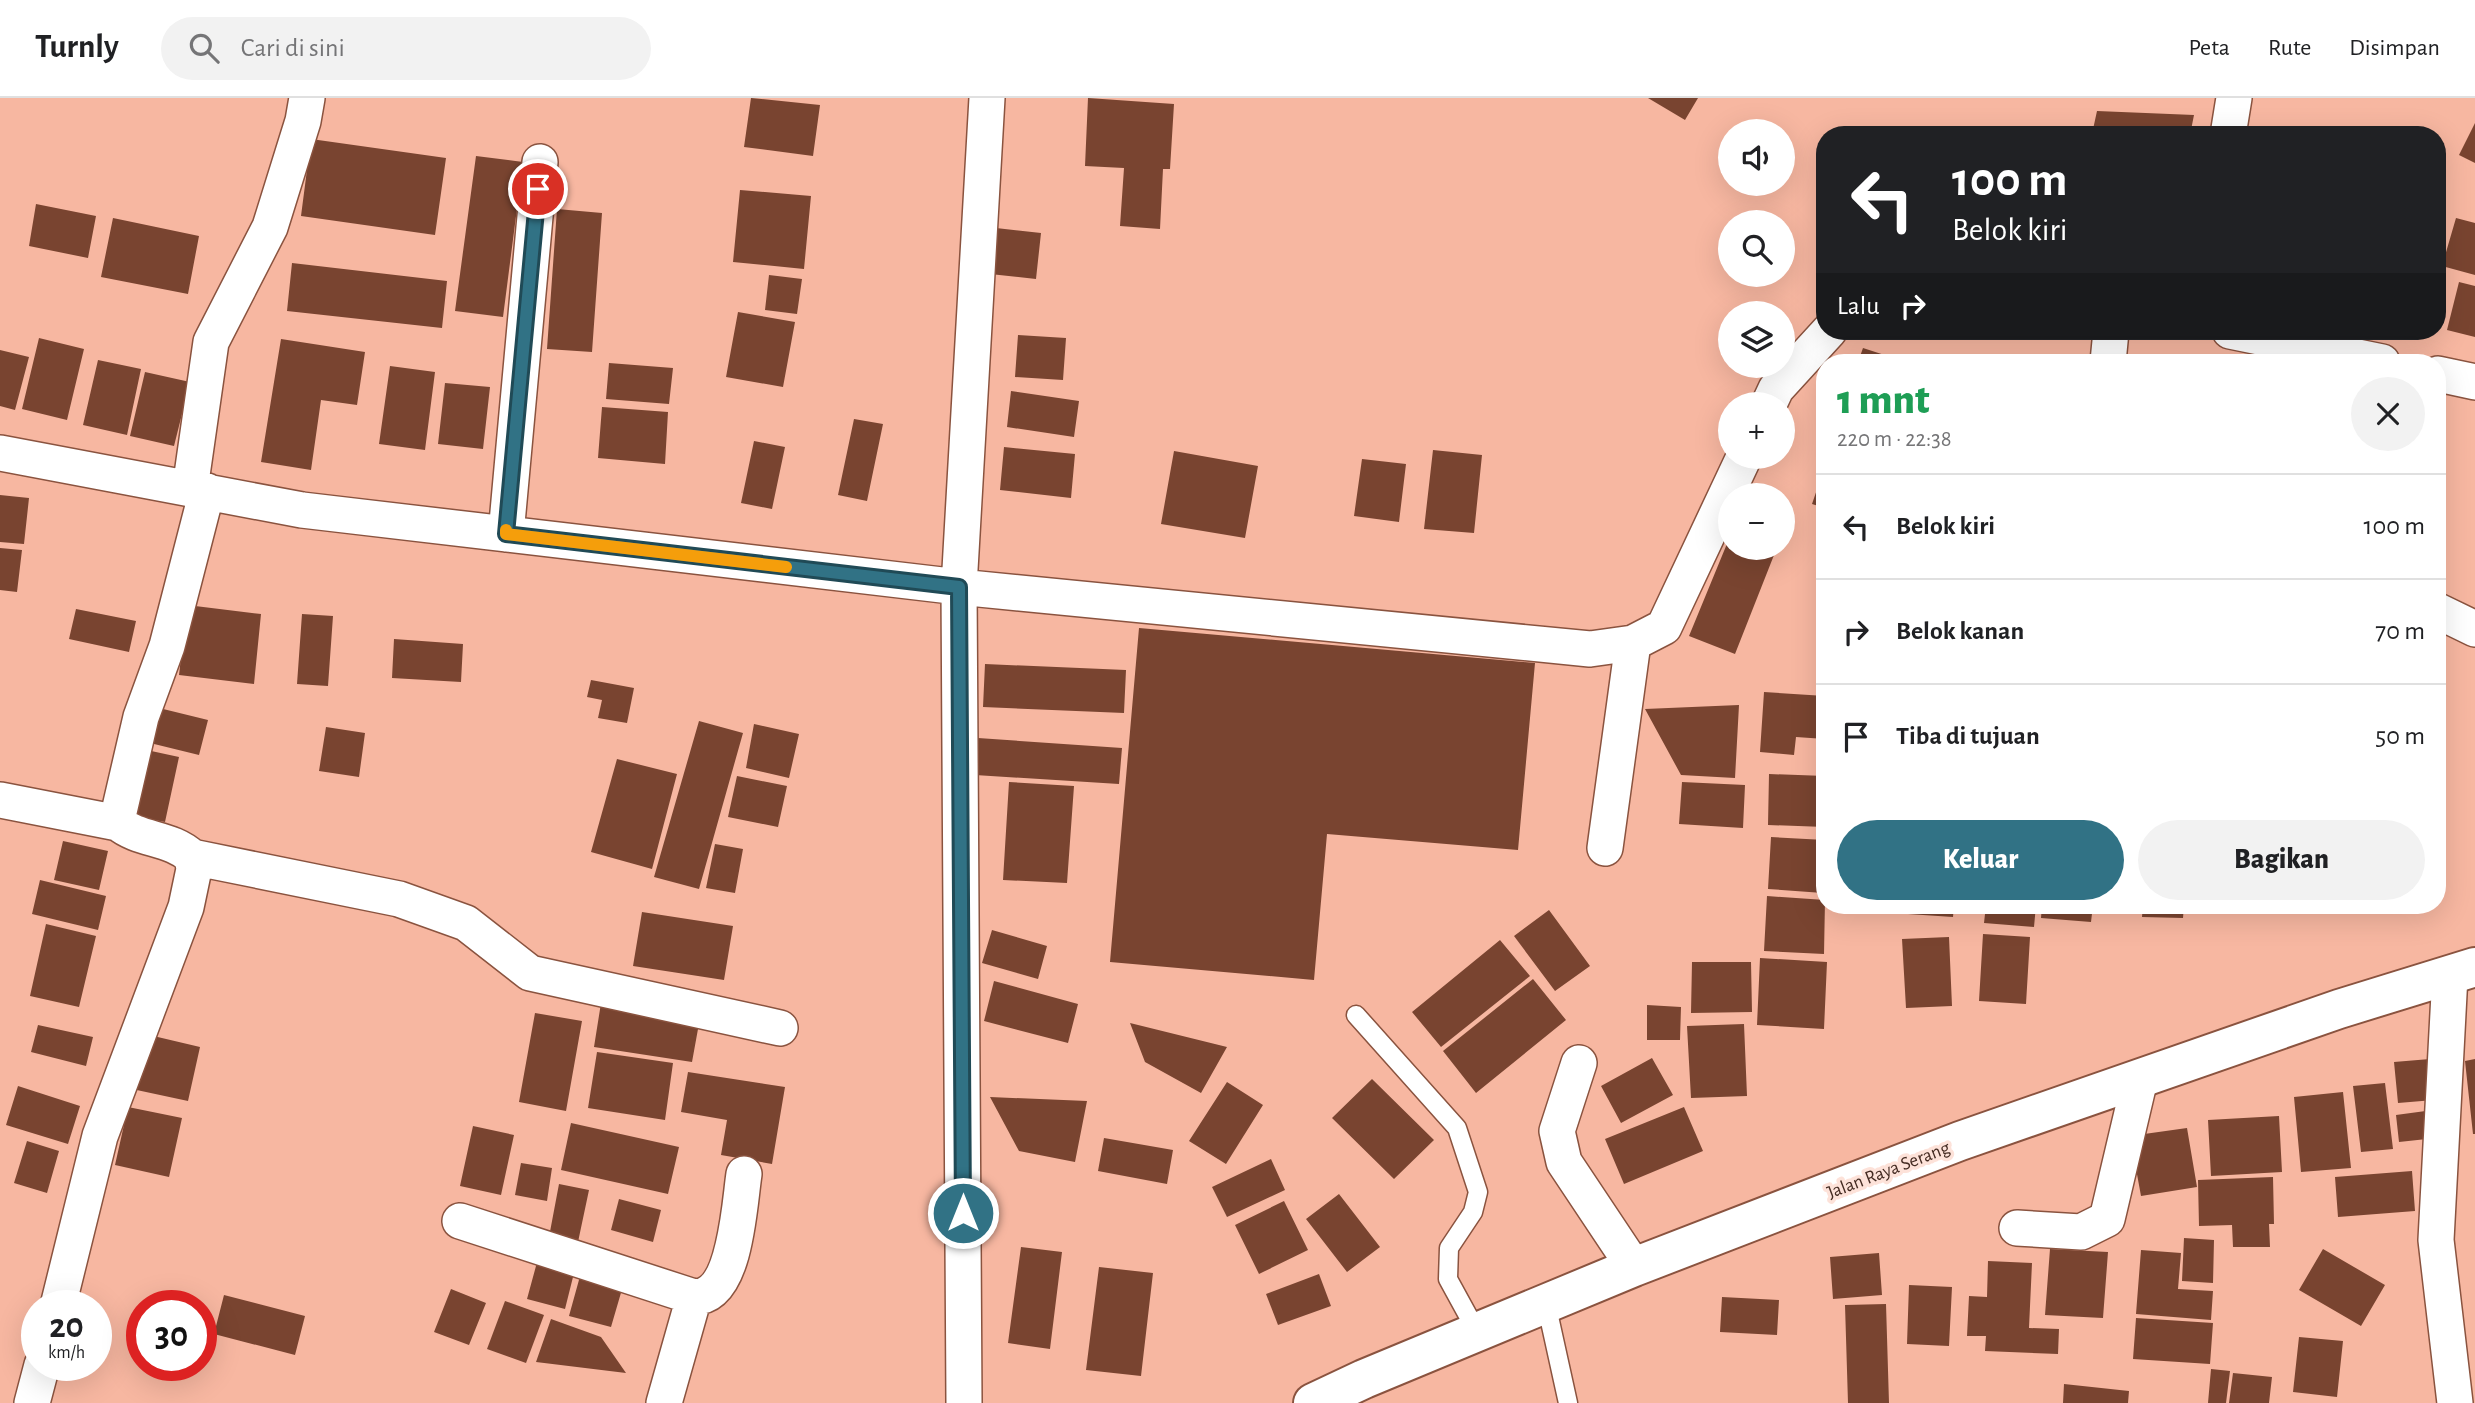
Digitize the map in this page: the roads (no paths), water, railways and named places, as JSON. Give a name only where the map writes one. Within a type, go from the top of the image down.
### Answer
[{"type":"highway","name":"Jalan Raya Serang","points":[[1313,1403],[1634,1267],[1959,1141],[2339,1009],[2462,971]]},
{"type":"street","points":[[118,823],[141,717],[167,646],[198,490],[211,342],[270,227],[303,121],[307,98]]},
{"type":"street","points":[[964,1403],[959,587],[987,98]]},
{"type":"street","points":[[2229,126],[2234,98]]},
{"type":"street","points":[[506,534],[540,162]]},
{"type":"street","points":[[1775,392],[1821,340]]},
{"type":"street","points":[[2274,340],[2343,354]]},
{"type":"street","points":[[2446,376],[2475,382]]},
{"type":"street","points":[[0,453],[302,510],[959,587],[1590,649],[1633,643],[1664,627],[1738,469]]},
{"type":"street","points":[[2446,615],[2475,629]]},
{"type":"street","points":[[1605,848],[1633,643]]},
{"type":"street","points":[[0,800],[118,823],[134,833],[176,844],[192,857],[399,899],[466,923],[530,973],[780,1028]]},
{"type":"street","points":[[62,1290],[100,1136],[186,907],[194,869],[192,857]]},
{"type":"street","points":[[2455,1403],[2436,1240],[2462,971]]},
{"type":"street","points":[[1579,1063],[1557,1131],[1564,1163],[1634,1267]]},
{"type":"street","points":[[2017,1228],[2081,1232],[2107,1219],[2140,1079]]},
{"type":"street","points":[[460,1221],[694,1297],[704,1297],[715,1290],[728,1269],[744,1174]]},
{"type":"street","points":[[664,1403],[694,1297]]},
{"type":"street","points":[[32,1403],[38,1381]]},
{"type":"lane","points":[[1356,1015],[1457,1128],[1479,1192],[1474,1212],[1449,1248],[1448,1279],[1477,1332]]},
{"type":"lane","points":[[1546,1303],[1568,1403]]}]
